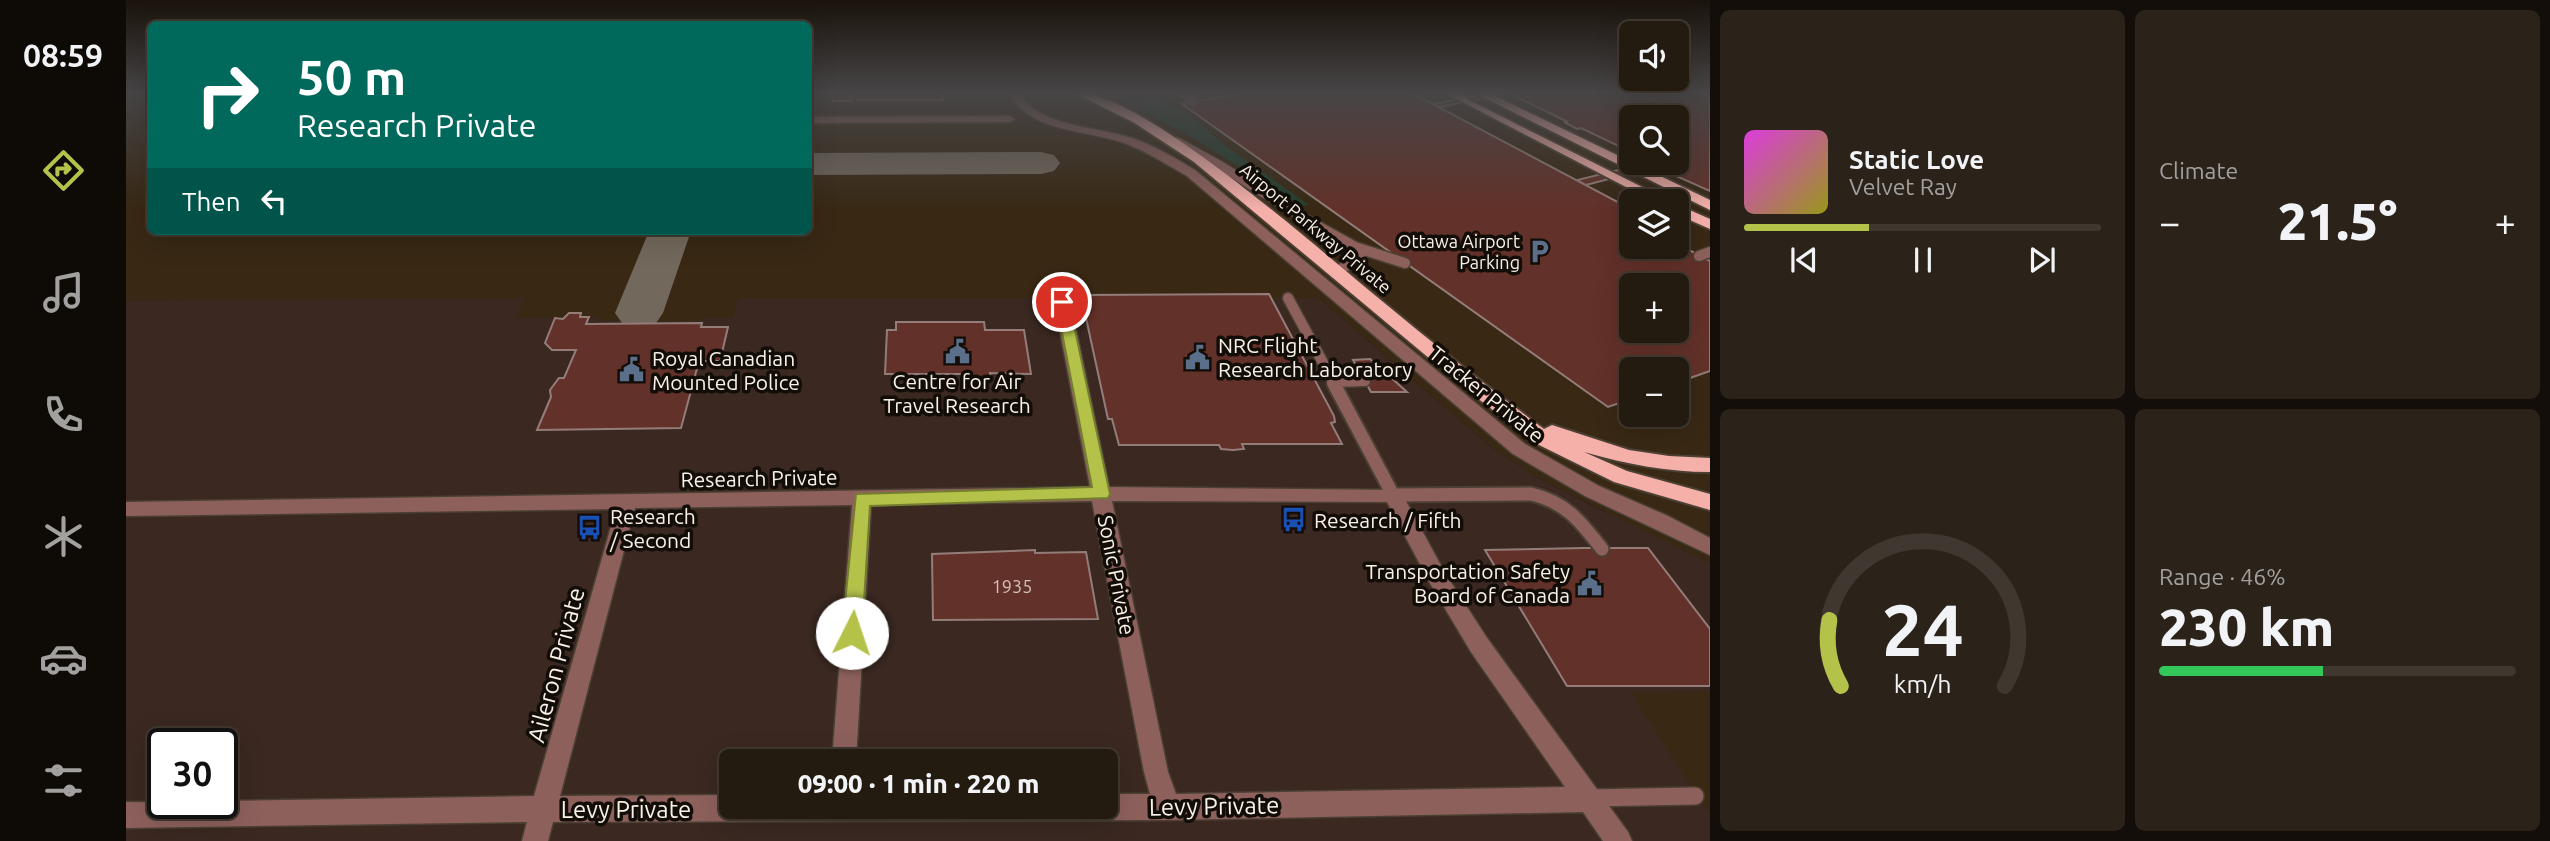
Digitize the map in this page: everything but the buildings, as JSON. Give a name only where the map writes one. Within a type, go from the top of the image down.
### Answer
[{"type":"highway","name":"Airport Parkway Private","points":[[1159,132],[1212,169],[1534,433],[1592,465],[1663,490],[1710,502]]},
{"type":"highway","points":[[1534,132],[1640,189]]},
{"type":"highway","points":[[1547,132],[1710,207]]},
{"type":"highway","points":[[1689,214],[1710,225]]},
{"type":"highway","name":"Airport Parkway Private","points":[[1479,390],[1546,430],[1601,451],[1662,463],[1710,465]]},
{"type":"street","name":"Tracker Private","points":[[1095,132],[1142,146],[1191,173],[1519,449],[1592,491],[1661,521],[1710,547]]},
{"type":"street","name":"Sonic Private","points":[[1062,302],[1156,772],[1167,807]]},
{"type":"street","name":"Research Private","points":[[126,509],[1101,494],[1393,495]]},
{"type":"street","points":[[1393,495],[1438,579],[1479,645],[1619,841]]},
{"type":"street","points":[[845,749],[862,499]]},
{"type":"street","name":"Aileron Private","points":[[536,841],[626,502]]},
{"type":"street","name":"Levy Private","points":[[1118,807],[1587,799]]},
{"type":"street","name":"Levy Private","points":[[126,815],[719,808]]},
{"type":"lane","points":[[1167,137],[1211,158],[1270,198],[1363,250],[1405,262]]},
{"type":"lane","points":[[1336,272],[1354,261],[1363,250]]},
{"type":"lane","points":[[1699,256],[1710,252]]},
{"type":"lane","points":[[1377,255],[1415,270]]},
{"type":"lane","points":[[1288,298],[1393,495],[1543,496],[1572,509],[1602,549]]},
{"type":"lane","points":[[1332,382],[1365,382]]},
{"type":"lane","points":[[1587,799],[1695,796]]},
{"type":"shaded area","points":[[126,132],[147,132],[147,235],[812,235],[812,232],[1319,298],[1491,447],[1540,479],[1600,510],[1663,536],[1710,563],[1710,841],[126,841]]},
{"type":"shaded area","points":[[126,132],[147,132],[147,235],[812,235],[812,132],[1619,132],[1619,175],[1689,175],[1689,132],[1710,132],[1710,564],[1540,479],[1491,447],[1319,298],[738,298],[733,318],[703,318],[702,321],[516,318],[525,298],[126,301]]},
{"type":"shaded area","points":[[1710,691],[1710,816],[1630,692]]},
{"type":"green space","points":[[1183,132],[1210,132],[1309,205],[1300,206]]},
{"type":"taxiway","points":[[812,164],[1041,163]]},
{"type":"taxiway","points":[[639,313],[668,235]]},
{"type":"place","name":"Ottawa Airport Parking","points":[[1540,251]]},
{"type":"place","name":"Centre for Air Travel Research","points":[[957,352]]},
{"type":"place","name":"NRC Flight Research Laboratory","points":[[1198,357]]},
{"type":"place","name":"Royal Canadian Mounted Police","points":[[632,370]]},
{"type":"place","name":"Research / Fifth","points":[[1294,520]]},
{"type":"place","name":"Research / Second","points":[[590,528]]},
{"type":"place","name":"Transportation Safety Board of Canada","points":[[1590,583]]},
{"type":"route","points":[[852,633],[862,499],[1101,494],[1072,339],[1062,302]]}]
